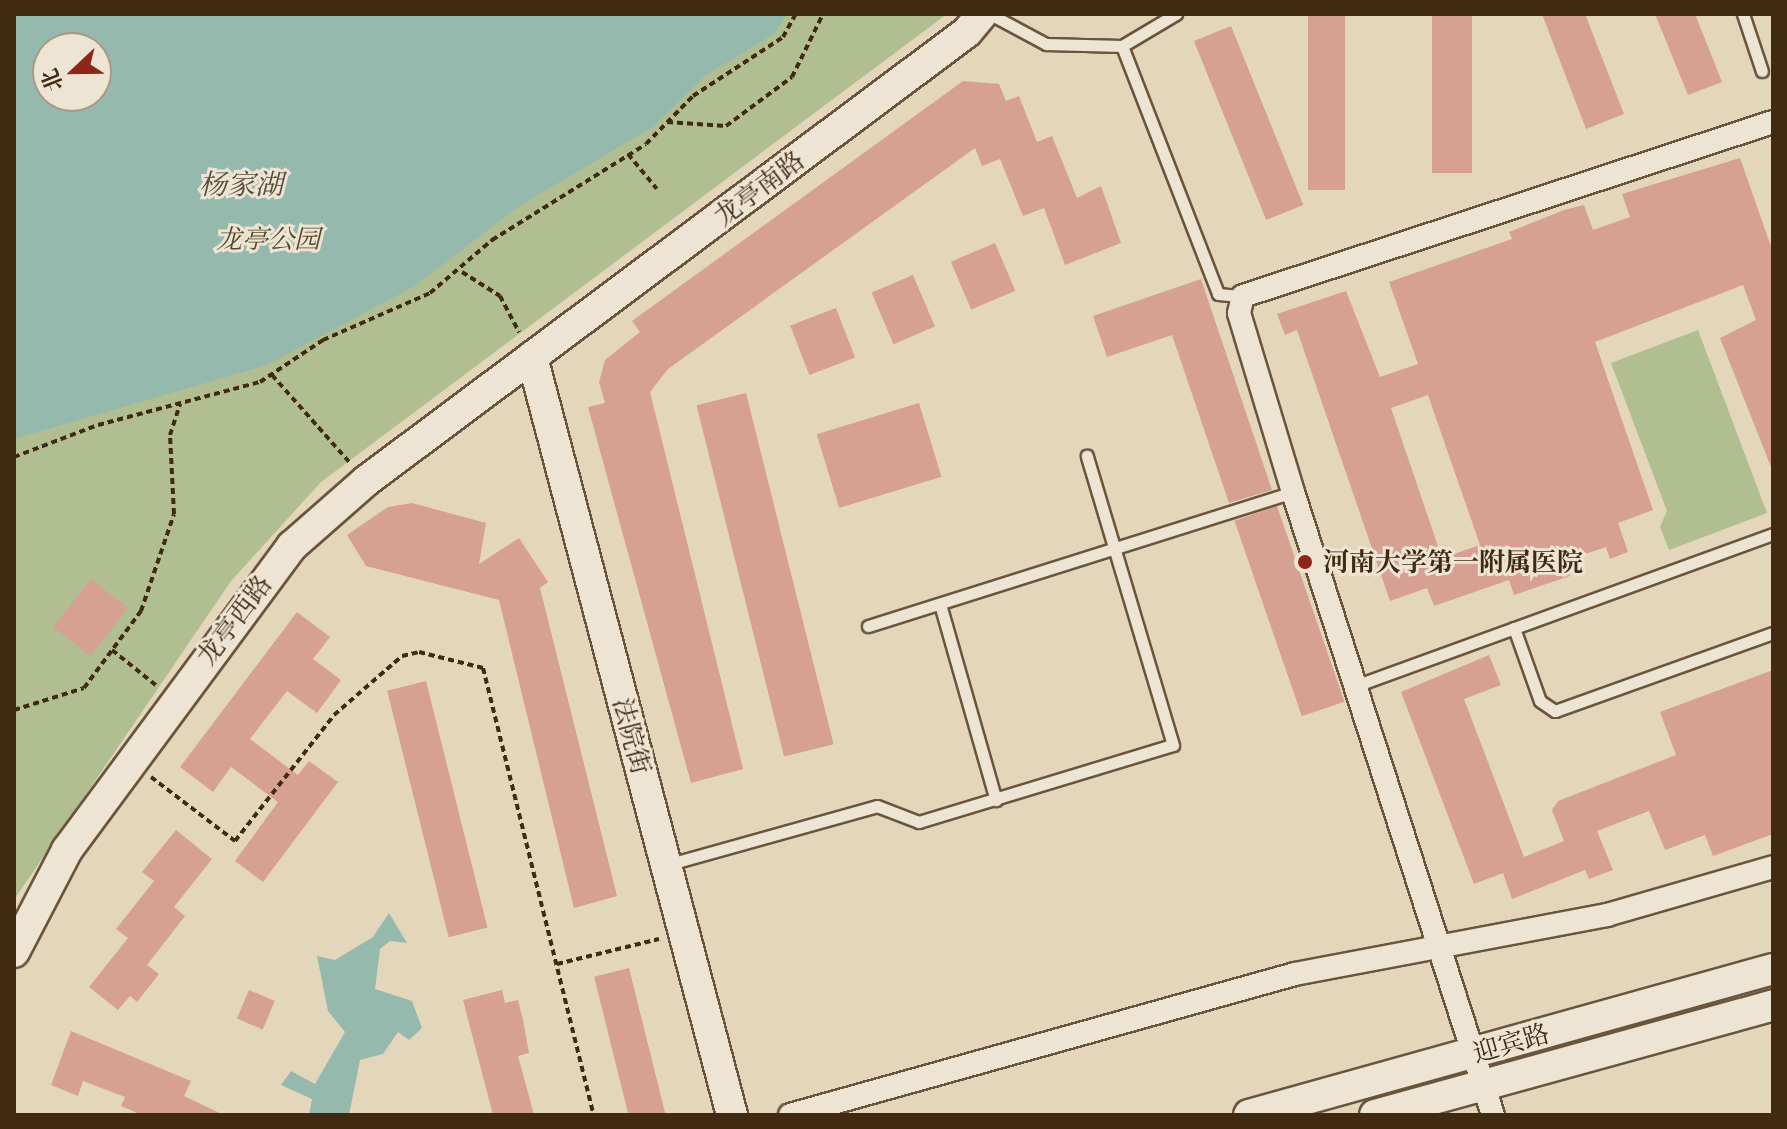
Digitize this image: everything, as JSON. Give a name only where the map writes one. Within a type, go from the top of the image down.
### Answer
[{"type":"street","name":"龙亭南路","points":[[532,357],[982,14]]},
{"type":"street","points":[[1493,1115],[1471,1055],[1293,492],[1239,313],[1243,296],[1773,122]]},
{"type":"street","name":"龙亭西路","points":[[14,952],[39,894],[130,760],[292,546],[366,481],[532,357]]},
{"type":"street","name":"法院街","points":[[532,357],[732,1115]]},
{"type":"street","points":[[790,1115],[1295,974],[1607,915],[1773,867]]},
{"type":"street","name":"迎宾路","points":[[1249,1115],[1773,969]]},
{"type":"street","name":"迎宾路","points":[[1375,1115],[1773,1005]]},
{"type":"lane","points":[[990,14],[1046,44],[1122,46],[1176,14]]},
{"type":"lane","points":[[1743,14],[1762,71]]},
{"type":"lane","points":[[1122,46],[1218,294],[1243,296]]},
{"type":"lane","points":[[666,865],[877,806],[914,823],[1173,745],[1087,456]]},
{"type":"lane","points":[[868,626],[1115,551],[1293,492]]},
{"type":"lane","points":[[1354,686],[1773,534]]},
{"type":"lane","points":[[940,604],[996,800]]},
{"type":"lane","points":[[1514,628],[1540,701],[1555,711],[1773,633]]},
{"type":"path","points":[[14,457],[272,375],[323,340],[462,272],[492,240],[628,154],[666,121],[783,37],[796,14]]},
{"type":"path","points":[[666,121],[726,126],[792,77],[823,14]]},
{"type":"path","points":[[628,154],[657,189]]},
{"type":"path","points":[[462,272],[500,296],[532,357]]},
{"type":"path","points":[[272,375],[366,481]]},
{"type":"path","points":[[14,710],[71,698],[141,611],[167,544],[174,514],[170,435],[180,404]]},
{"type":"path","points":[[112,650],[175,700]]},
{"type":"path","points":[[130,760],[235,841],[334,715],[402,656],[419,652],[483,668],[594,1115]]},
{"type":"path","points":[[557,964],[684,933]]},
{"type":"green space","name":"龙亭公园","points":[[14,14],[947,14],[321,482],[231,581],[14,900]]},
{"type":"green space","points":[[1698,330],[1767,513],[1669,550],[1660,527],[1667,511],[1611,363]]},
{"type":"water","name":"杨家湖","points":[[14,14],[787,14],[774,34],[705,76],[653,127],[521,205],[413,287],[267,365],[14,439]]},
{"type":"water","points":[[389,913],[407,943],[390,941],[380,949],[375,989],[412,1001],[422,1028],[409,1040],[398,1032],[383,1054],[360,1060],[349,1115],[309,1115],[312,1099],[281,1085],[291,1071],[315,1084],[345,1032],[328,1011],[317,956],[335,960],[373,937]]},
{"type":"building","points":[[1308,14],[1345,14],[1345,190],[1308,190]]},
{"type":"building","points":[[1432,14],[1472,14],[1472,173],[1432,173]]},
{"type":"building","points":[[1542,14],[1585,14],[1624,114],[1586,129]]},
{"type":"building","points":[[1655,14],[1695,14],[1722,82],[1688,95]]},
{"type":"building","points":[[1231,26],[1303,205],[1266,220],[1194,41]]},
{"type":"building","points":[[963,81],[999,84],[1006,101],[1019,96],[1037,142],[1052,136],[1077,198],[1101,186],[1121,243],[1065,265],[1044,208],[1023,216],[1000,159],[982,166],[975,148],[668,369],[650,392],[743,769],[691,783],[588,407],[605,403],[599,382],[605,360],[640,332],[632,321]]},
{"type":"building","points":[[1740,158],[1773,252],[1773,472],[1720,338],[1756,320],[1743,285],[1595,342],[1653,510],[1618,523],[1628,552],[1610,559],[1606,547],[1565,561],[1570,576],[1514,595],[1509,580],[1434,606],[1427,588],[1390,601],[1297,330],[1285,335],[1277,314],[1346,291],[1380,377],[1418,364],[1389,282],[1512,239],[1509,232],[1564,210],[1584,205],[1593,230],[1630,217],[1622,194]],"holes":[[[1428,395],[1480,545],[1442,558],[1391,408]]]},
{"type":"building","points":[[995,243],[1015,291],[971,310],[951,262]]},
{"type":"building","points":[[913,275],[935,327],[893,344],[872,293]]},
{"type":"building","points":[[1201,279],[1272,490],[1229,503],[1172,335],[1107,357],[1093,316]]},
{"type":"building","points":[[836,308],[855,357],[809,375],[790,326]]},
{"type":"building","points":[[746,393],[834,744],[784,757],[697,405]]},
{"type":"building","points":[[919,403],[942,477],[839,508],[817,434]]},
{"type":"building","points":[[412,503],[486,523],[479,564],[519,538],[548,582],[540,588],[617,896],[574,908],[499,600],[366,566],[347,535],[388,507]]},
{"type":"building","points":[[1277,506],[1344,702],[1302,716],[1234,521]]},
{"type":"building","points":[[91,579],[128,608],[90,656],[53,627]]},
{"type":"building","points":[[297,612],[330,637],[313,659],[341,680],[317,713],[287,691],[250,739],[298,775],[309,761],[338,782],[263,882],[235,861],[278,802],[231,767],[213,792],[180,767]]},
{"type":"building","points":[[1489,655],[1501,685],[1464,699],[1524,857],[1564,841],[1552,810],[1558,801],[1676,755],[1660,712],[1773,670],[1773,834],[1713,856],[1705,835],[1665,850],[1649,811],[1597,831],[1613,870],[1589,879],[1585,870],[1512,899],[1503,873],[1474,884],[1401,692]]},
{"type":"building","points":[[426,681],[487,927],[449,937],[387,691]]},
{"type":"building","points":[[176,830],[212,859],[174,907],[185,916],[147,965],[159,974],[137,1002],[130,996],[118,1010],[89,987],[128,938],[116,929],[154,881],[142,872]]},
{"type":"building","points":[[629,968],[666,1115],[629,1115],[594,977]]},
{"type":"building","points":[[249,990],[275,1001],[263,1029],[237,1019]]},
{"type":"building","points":[[502,990],[505,1003],[518,1000],[529,1053],[518,1056],[534,1115],[493,1115],[463,1000]]},
{"type":"building","points":[[71,1031],[191,1081],[184,1096],[224,1115],[142,1115],[121,1106],[125,1097],[83,1081],[78,1096],[51,1085]]},
{"type":"place","name":"河南大学第一附属医院","points":[[1305,562]]}]
